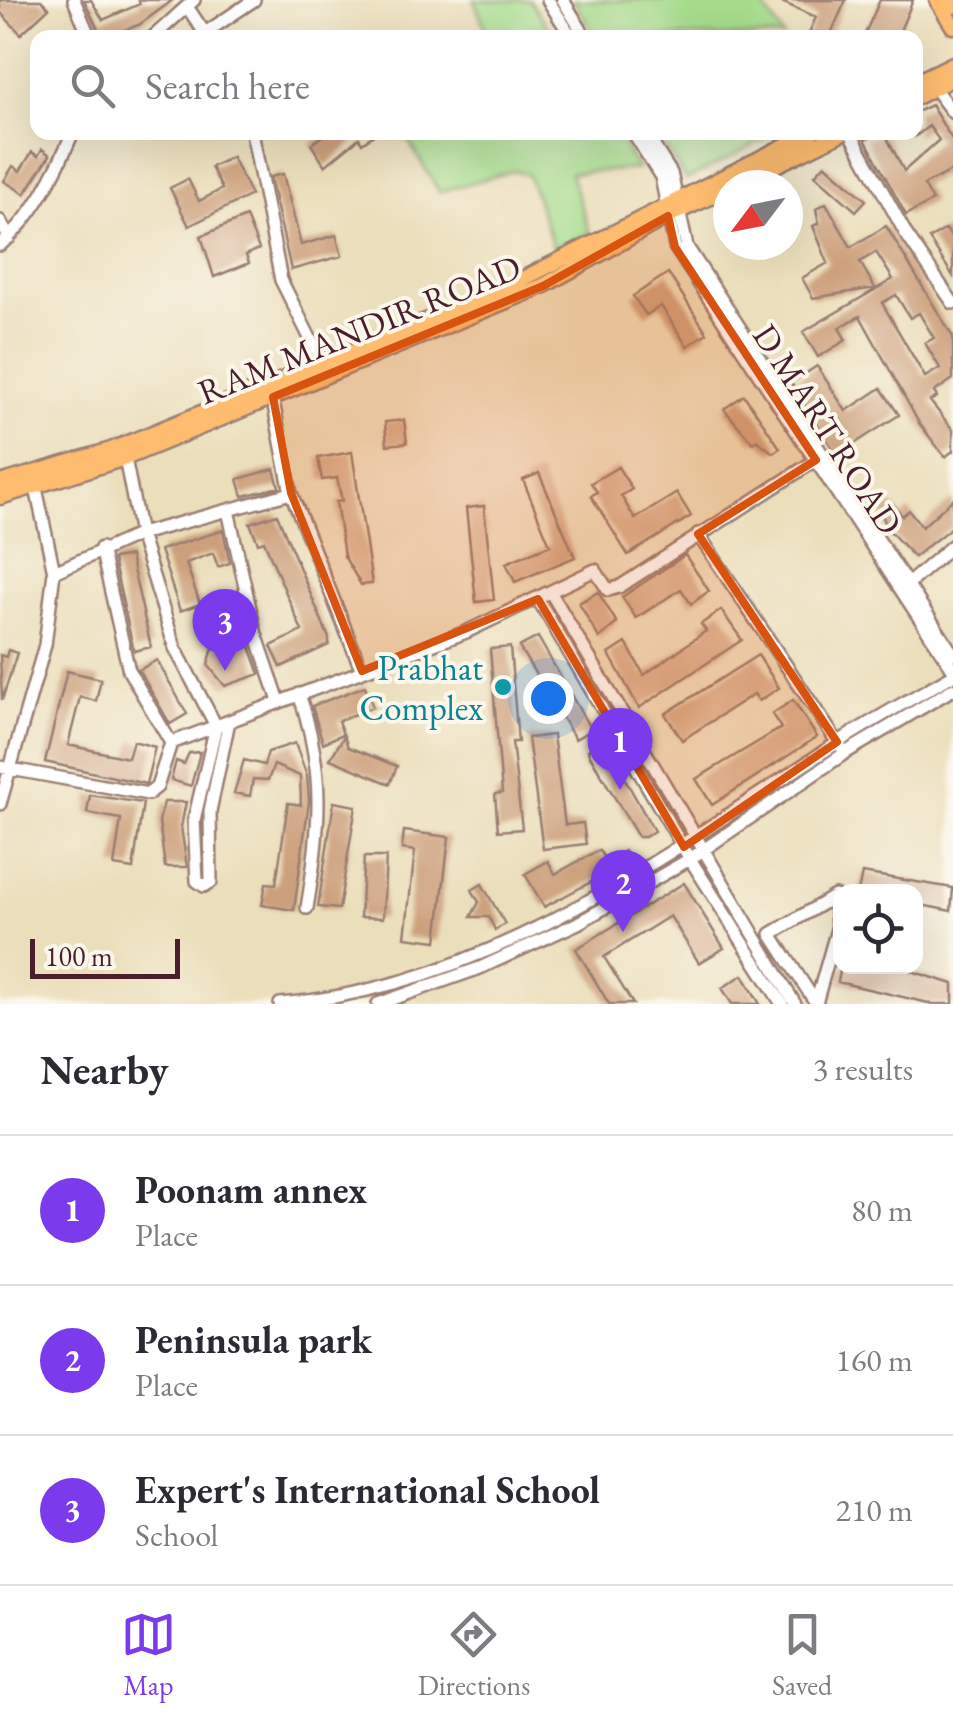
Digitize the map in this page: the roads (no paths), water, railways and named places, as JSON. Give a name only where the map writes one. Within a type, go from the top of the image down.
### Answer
[{"type":"main road","points":[[937,0],[953,26]]},
{"type":"main road","points":[[925,82],[953,64]]},
{"type":"main road","points":[[925,82],[953,78]]},
{"type":"main road","points":[[672,209],[797,140]]},
{"type":"main road","points":[[767,170],[830,140]]},
{"type":"main road","points":[[672,209],[713,194]]},
{"type":"main road","name":"RAM MANDIR ROAD","points":[[0,497],[36,488],[326,368],[672,209]]},
{"type":"main road","points":[[0,482],[124,452]]},
{"type":"street","points":[[74,0],[87,30]]},
{"type":"street","points":[[214,30],[254,0]]},
{"type":"street","points":[[548,0],[567,30]]},
{"type":"street","points":[[563,0],[581,30]]},
{"type":"street","points":[[161,30],[191,4],[203,30]]},
{"type":"street","points":[[925,82],[953,112]]},
{"type":"street","points":[[4,241],[38,199],[70,140]]},
{"type":"street","points":[[254,140],[281,280],[326,368]]},
{"type":"street","points":[[638,140],[661,177],[672,209]]},
{"type":"street","points":[[650,140],[671,172],[672,209]]},
{"type":"street","points":[[852,140],[906,234],[953,303]]},
{"type":"street","name":"D MART ROAD","points":[[672,209],[687,247],[953,672]]},
{"type":"street","points":[[0,221],[4,241]]},
{"type":"street","points":[[271,391],[291,493],[362,671]]},
{"type":"street","points":[[124,452],[140,534],[175,648],[222,723],[210,811],[212,882],[207,886],[197,881],[196,802],[222,723]]},
{"type":"street","points":[[170,743],[466,632],[595,570],[608,590],[619,587],[820,457]]},
{"type":"street","name":"D MART ROAD","points":[[820,457],[953,654]]},
{"type":"street","points":[[0,804],[5,768],[46,645],[54,572],[36,488]]},
{"type":"street","points":[[54,572],[140,534],[291,493]]},
{"type":"street","points":[[228,510],[254,631],[280,702]]},
{"type":"street","points":[[698,534],[841,748]]},
{"type":"street","points":[[908,584],[953,545]]},
{"type":"street","points":[[5,768],[148,794],[158,786],[170,743],[129,671],[101,548]]},
{"type":"street","points":[[552,593],[695,839],[696,856],[782,1004]]},
{"type":"street","points":[[538,599],[684,847],[696,856],[795,1004]]},
{"type":"street","points":[[280,1004],[375,990],[547,925],[684,847],[953,672]]},
{"type":"street","points":[[378,1004],[498,960],[578,923],[696,856],[841,748],[953,689]]},
{"type":"street","points":[[299,694],[319,770],[318,838],[307,908]]},
{"type":"street","points":[[195,855],[211,852]]},
{"type":"street","points":[[835,896],[838,929],[816,1003],[779,946],[772,934],[835,896]]},
{"type":"street","points":[[764,956],[779,946]]},
{"type":"street","points":[[492,948],[498,960]]},
{"type":"street","points":[[426,972],[432,986]]},
{"type":"place","name":"Expert's International School","points":[[225,671]]},
{"type":"place","name":"Prabhat Complex","points":[[503,687]]},
{"type":"place","name":"Poonam annex","points":[[620,790]]},
{"type":"place","name":"Peninsula park","points":[[623,932]]}]
